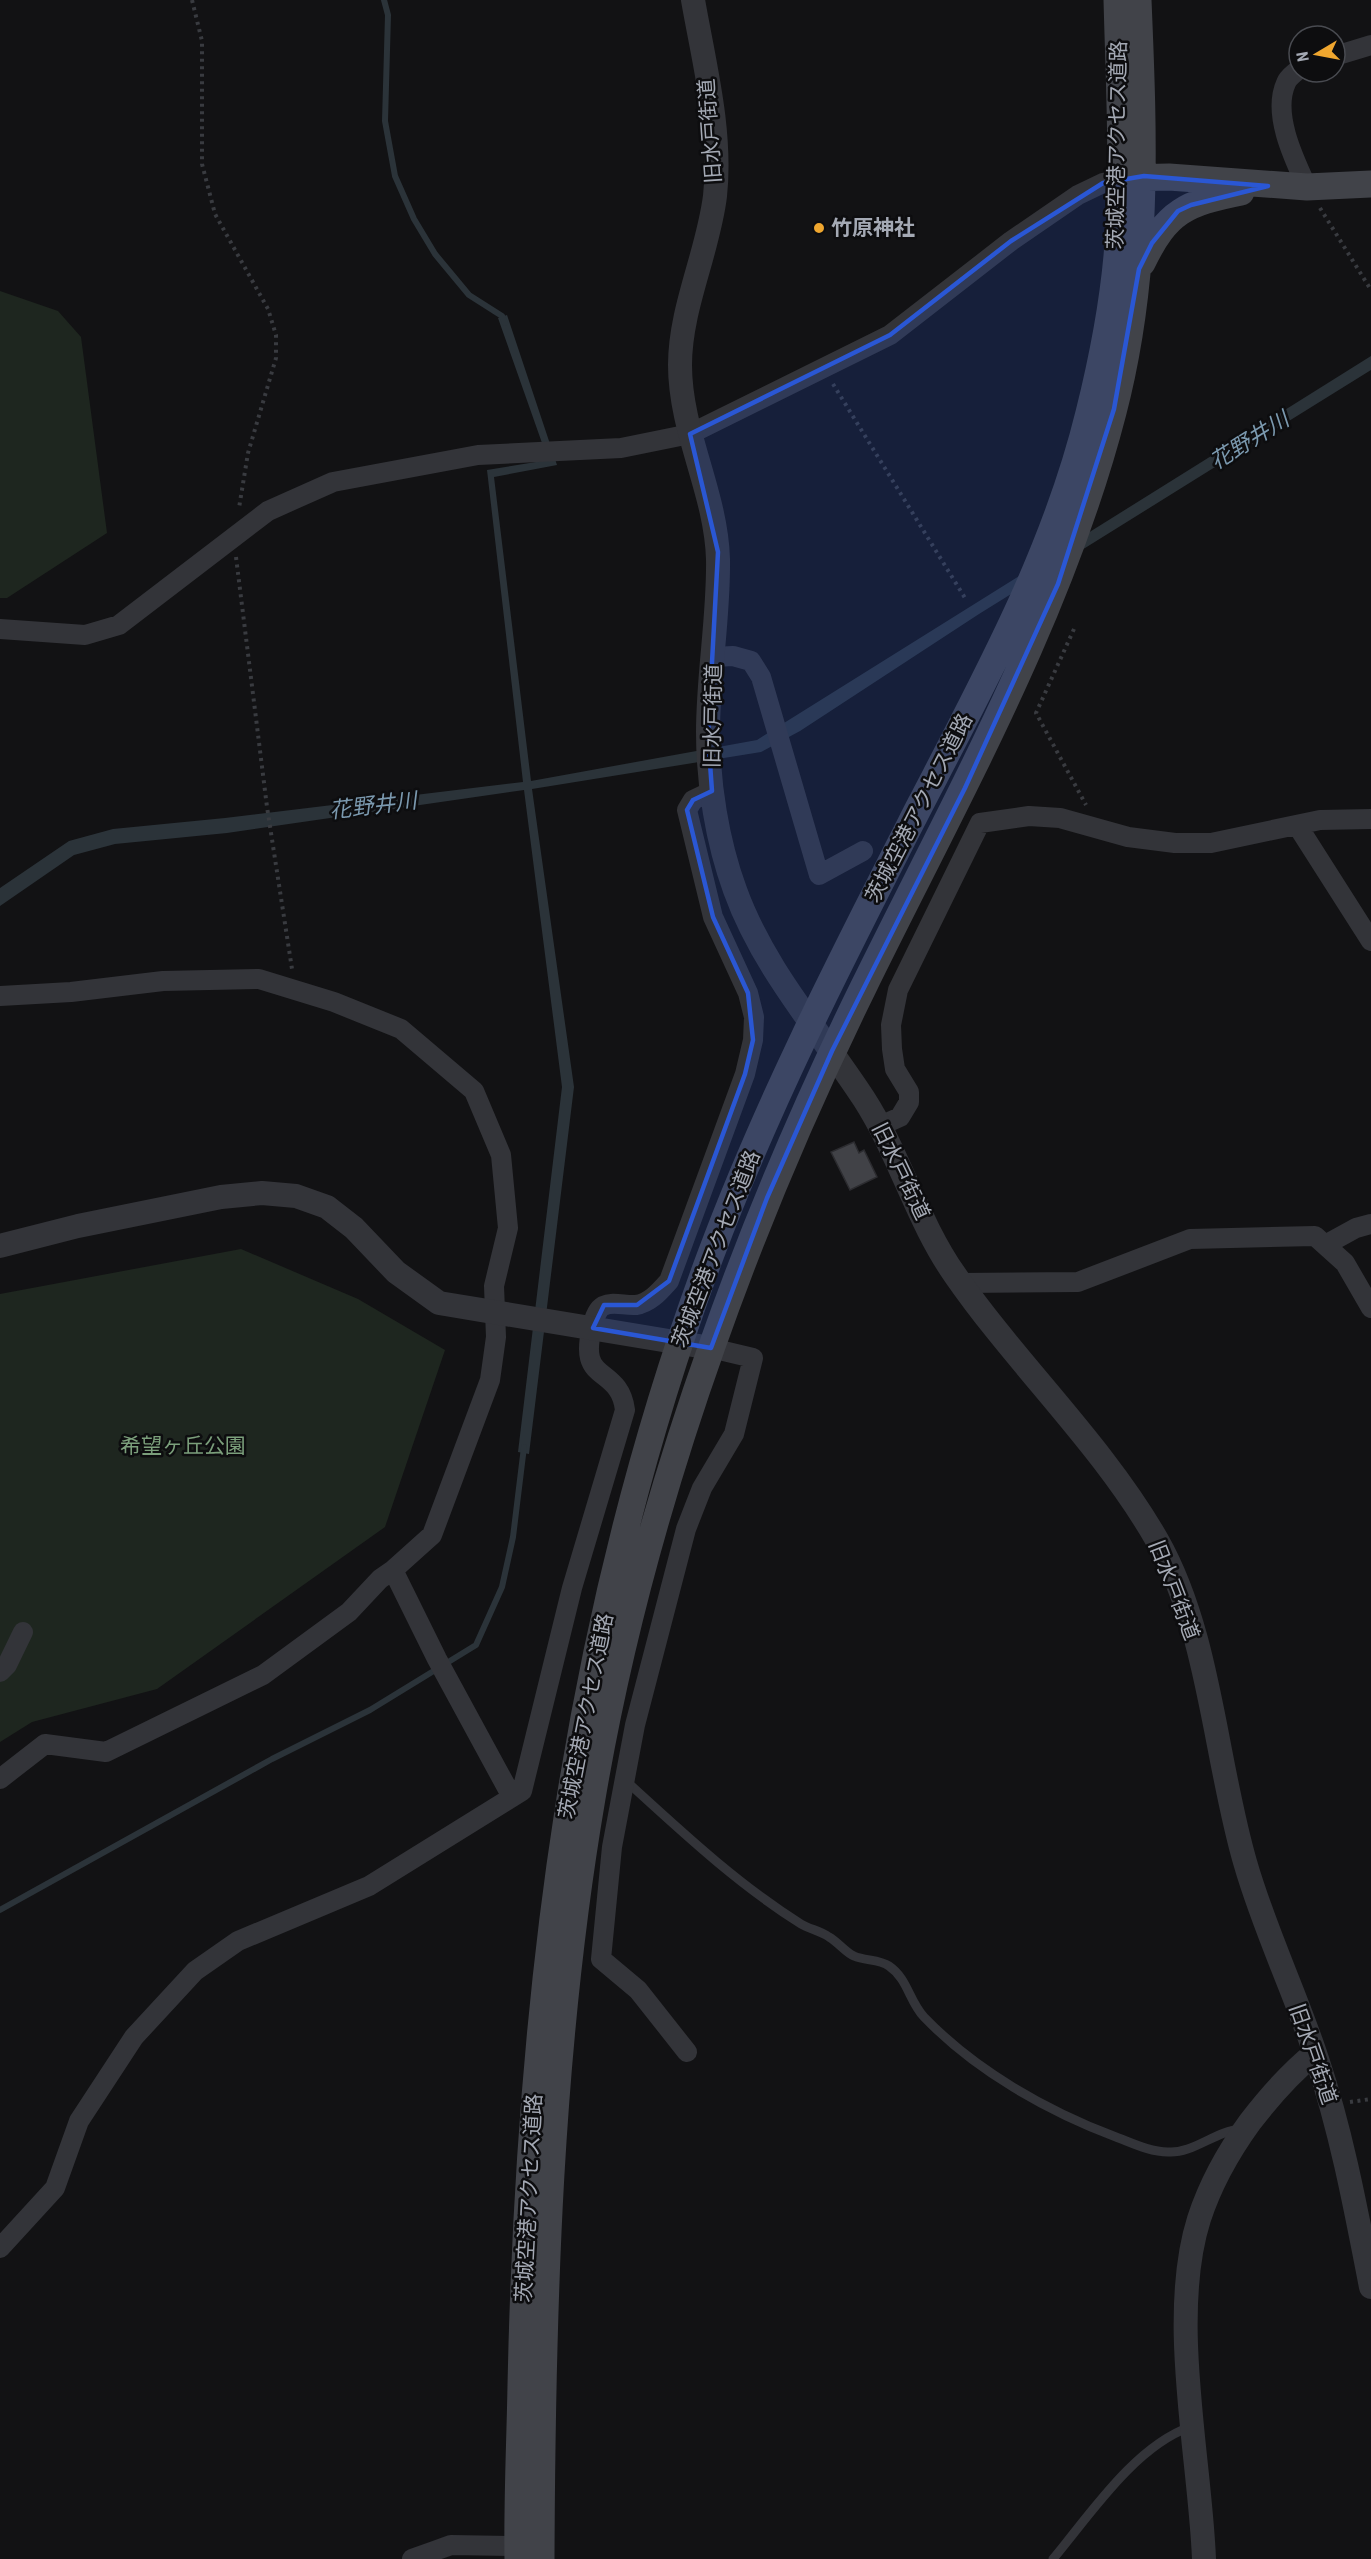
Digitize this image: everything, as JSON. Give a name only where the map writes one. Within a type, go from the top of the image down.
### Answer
[{"type":"main road","name":"茨城空港アクセス道路","points":[[541,2559],[545,2330],[554,2143],[569,1965],[590,1809],[623,1644],[664,1494],[711,1348],[767,1198],[832,1052],[965,788],[1058,584],[1092,484],[1114,409],[1139,269],[1117,0]]},
{"type":"main road","name":"茨城空港アクセス道路","points":[[518,2552],[522,2330],[530,2146],[546,1963],[565,1821],[599,1642],[630,1510],[679,1344],[748,1162],[810,1024],[1022,605],[1073,472],[1095,386],[1119,234],[1132,178],[1138,0]]},
{"type":"main road","points":[[1132,178],[1307,187],[1371,184]]},
{"type":"main road","points":[[1139,269],[1152,243],[1178,211],[1210,198],[1268,186]]},
{"type":"street","name":"旧水戸街道","points":[[693,0],[717,160],[711,220],[684,326],[680,357],[681,388],[690,434],[711,507],[718,552],[708,736],[711,780],[721,839],[741,905],[771,966],[832,1052],[880,1126],[932,1236],[961,1283],[1090,1445],[1140,1513],[1161,1547],[1193,1631],[1244,1858],[1260,1910],[1315,2053],[1350,2177],[1371,2288]]},
{"type":"street","points":[[1347,52],[1371,45]]},
{"type":"street","points":[[1287,80],[1281,97],[1282,116],[1297,166],[1307,187]]},
{"type":"street","points":[[0,629],[85,635],[119,625],[268,511],[333,482],[478,455],[621,448],[690,434],[890,335],[1011,241],[1078,195],[1103,183],[1132,178]]},
{"type":"street","points":[[714,657],[733,656],[751,661],[762,677],[819,875],[863,851]]},
{"type":"street","points":[[0,2248],[55,2188],[79,2121],[134,2037],[195,1971],[238,1941],[369,1886],[522,1791],[572,1587],[625,1410],[618,1387],[594,1366],[590,1357],[593,1328],[598,1311],[604,1305],[637,1305],[658,1293],[669,1281],[746,1074],[753,1040],[754,1017],[748,993],[713,917],[687,810],[711,780]]},
{"type":"street","points":[[880,1126],[900,1117],[909,1102],[909,1092],[895,1069],[892,1049],[891,1025],[898,990],[980,823],[1029,816],[1060,818],[1128,837],[1175,843],[1211,843],[1320,820],[1371,819]]},
{"type":"street","points":[[1297,825],[1371,941]]},
{"type":"street","points":[[0,996],[71,992],[163,981],[259,979],[334,1002],[401,1029],[474,1091],[501,1155],[508,1228],[494,1286],[496,1337],[490,1380],[432,1535],[380,1579],[349,1612],[263,1675],[106,1752],[45,1744],[0,1779]]},
{"type":"street","points":[[0,1246],[78,1226],[221,1197],[262,1193],[296,1196],[327,1207],[354,1228],[396,1272],[439,1303],[711,1348],[753,1358],[734,1434],[702,1488],[686,1529],[635,1725],[612,1846],[601,1959],[638,1990],[687,2052]]},
{"type":"street","points":[[1325,1245],[1356,1228],[1371,1224]]},
{"type":"street","points":[[961,1283],[1078,1282],[1190,1239],[1315,1236],[1345,1263],[1371,1308]]},
{"type":"street","points":[[393,1570],[437,1659],[512,1797]]},
{"type":"street","points":[[0,1672],[7,1665],[23,1632]]},
{"type":"street","points":[[1204,2559],[1192,2426],[1187,2336],[1191,2253],[1199,2219],[1211,2188],[1246,2128],[1287,2075],[1315,2053]]},
{"type":"street","points":[[412,2559],[451,2545],[487,2552],[518,2552]]},
{"type":"lane","points":[[625,1780],[739,1882],[803,1925],[827,1935],[852,1956],[886,1964],[900,1974],[912,2002],[924,2017],[962,2050],[1016,2089],[1076,2122],[1140,2146],[1168,2152],[1186,2149],[1231,2130],[1246,2128]]},
{"type":"lane","points":[[1053,2559],[1132,2466],[1174,2432],[1192,2426]]},
{"type":"path","points":[[192,0],[202,41],[202,164],[215,214],[268,309],[276,335],[276,358],[248,453],[234,535],[267,807],[295,990]]},
{"type":"path","points":[[1307,187],[1371,290]]},
{"type":"path","points":[[824,369],[965,598]]},
{"type":"path","points":[[1074,629],[1036,713],[1099,829]]},
{"type":"highlighted area","points":[[1144,176],[1268,186],[1191,205],[1178,211],[1152,243],[1139,269],[1114,409],[1058,584],[965,788],[832,1051],[767,1198],[711,1348],[593,1328],[604,1305],[637,1305],[669,1281],[745,1074],[753,1040],[748,993],[713,917],[687,810],[693,800],[712,791],[708,736],[718,552],[690,434],[890,335],[1011,241],[1103,183]]},
{"type":"green space","points":[[0,291],[58,311],[81,337],[107,533],[7,598],[0,598]]},
{"type":"green space","name":"希望ヶ丘公園","points":[[241,1249],[358,1299],[445,1350],[385,1527],[157,1689],[32,1722],[0,1742],[0,1294]]},
{"type":"water","name":"花野井川","points":[[507,315],[557,465],[494,477],[531,781],[757,740],[1371,356],[1371,370],[979,614],[800,731],[761,752],[532,789],[574,1087],[529,1454],[518,1452],[562,1087],[524,790],[227,833],[115,844],[74,855],[0,906],[0,888],[69,841],[113,829],[225,818],[523,782],[487,470],[548,460],[498,318]]},
{"type":"building","points":[[854,1142],[859,1153],[864,1150],[877,1177],[850,1190],[831,1152]]},
{"type":"waterway","points":[[384,0],[388,15],[385,121],[395,176],[414,219],[435,254],[469,295],[502,316],[505,323]]},
{"type":"waterway","points":[[0,1910],[272,1759],[370,1710],[476,1645],[502,1587],[513,1537],[524,1447]]},
{"type":"place","name":"竹原神社","points":[[819,228]]}]
